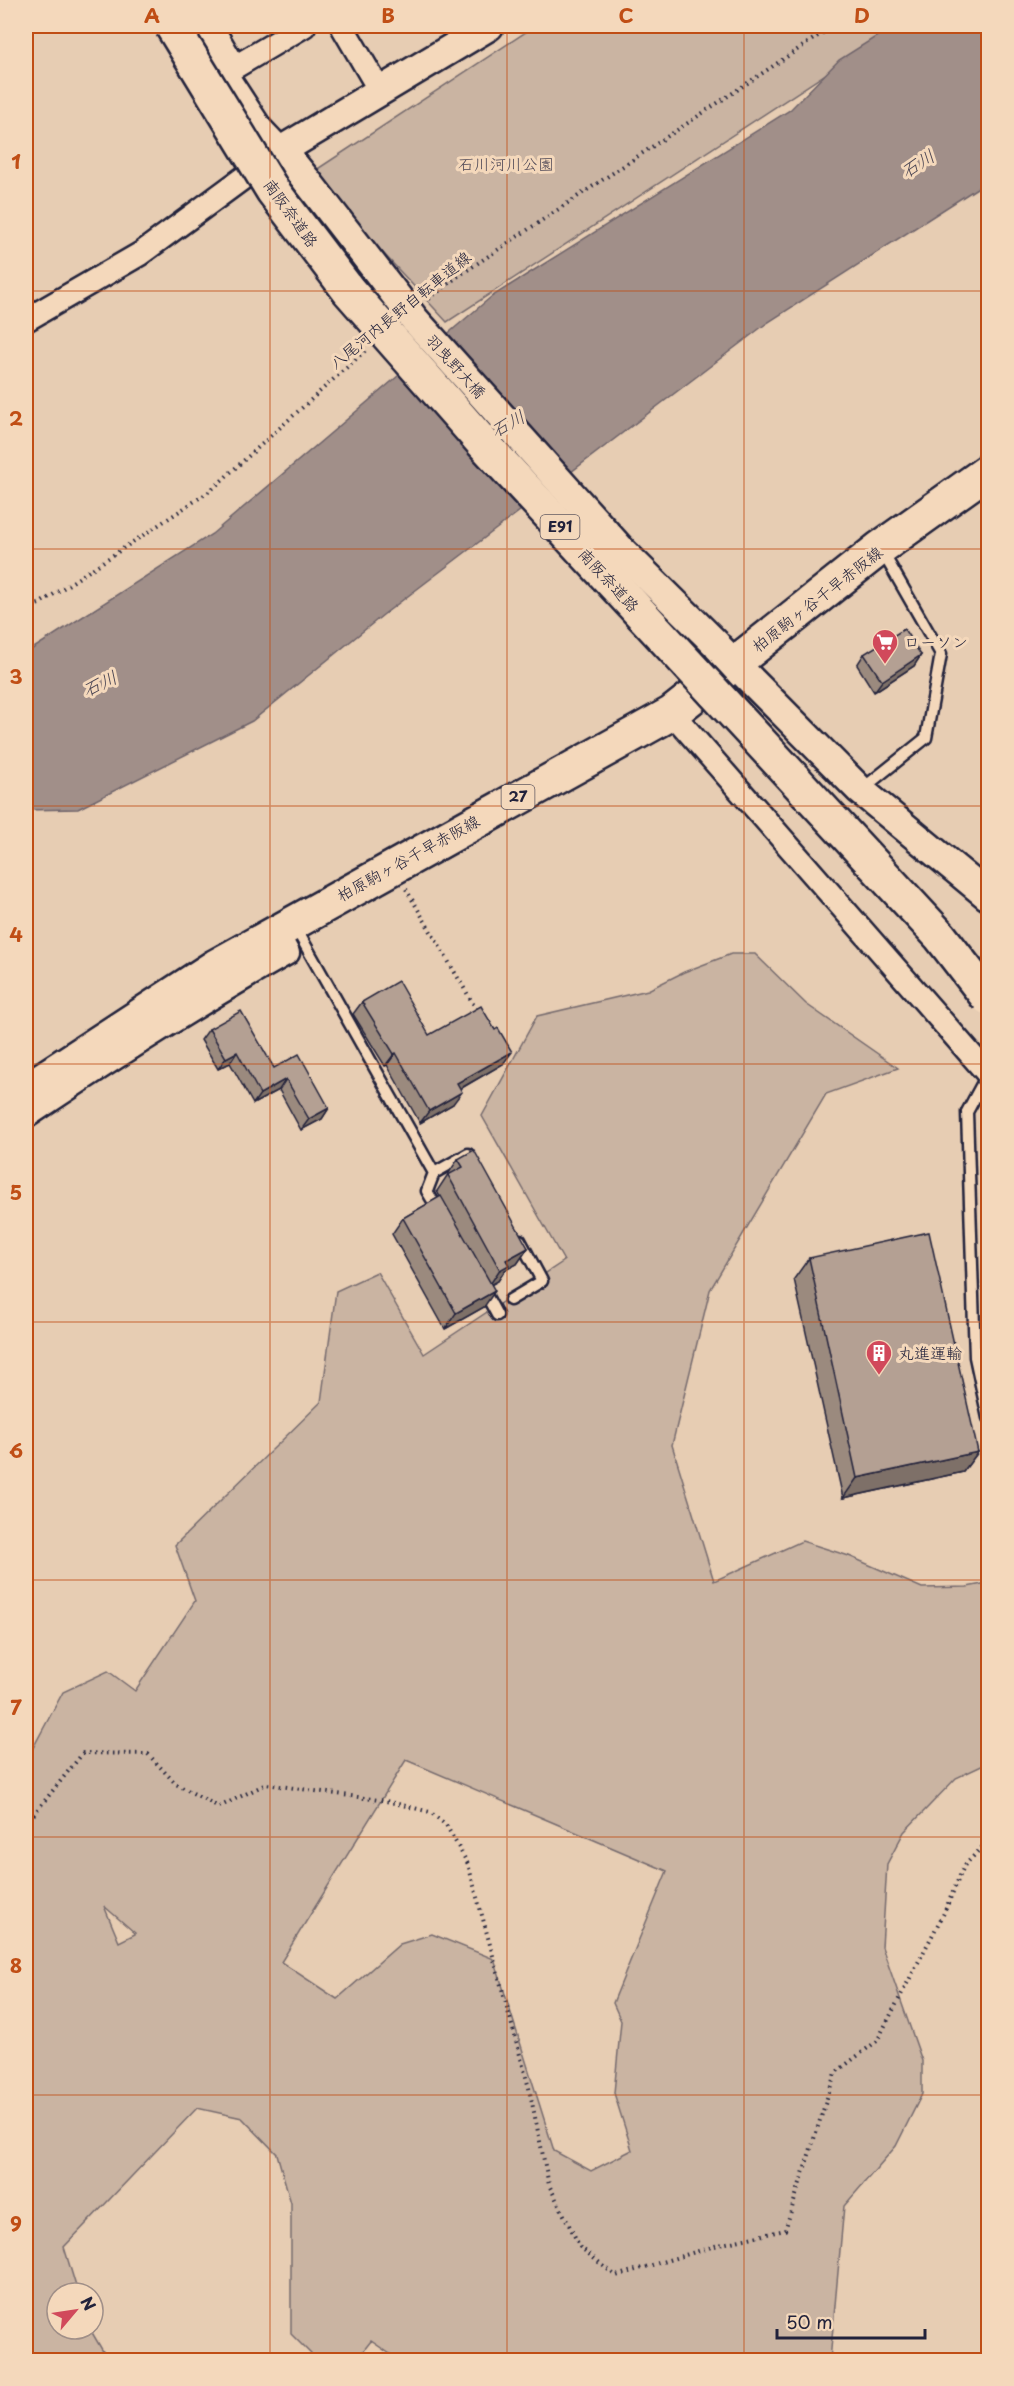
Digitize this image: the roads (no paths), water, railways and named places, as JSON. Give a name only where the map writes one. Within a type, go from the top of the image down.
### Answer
[{"type":"main road","name":"南阪奈道路","points":[[172,26],[273,190],[349,291],[483,442],[940,936],[988,998]]},
{"type":"main road","name":"南阪奈道路","points":[[187,26],[283,184],[356,278],[498,439],[825,793],[951,922],[988,971]]},
{"type":"main road","name":"柏原駒ヶ谷千早赤阪線","points":[[26,1090],[216,966],[672,713],[725,655],[988,471]]},
{"type":"street","points":[[187,26],[216,59],[261,128],[282,150]]},
{"type":"street","points":[[212,26],[282,150]]},
{"type":"street","points":[[235,67],[304,26]]},
{"type":"street","points":[[342,26],[380,91]]},
{"type":"street","points":[[26,320],[140,254],[282,150],[480,28]]},
{"type":"street","name":"羽曳野大橋","points":[[282,150],[415,320],[623,552],[860,790],[988,896]]},
{"type":"street","points":[[672,713],[988,1075]]},
{"type":"street","points":[[26,1116],[147,1036],[288,953],[284,927]]},
{"type":"lane","points":[[860,790],[926,738],[941,654],[880,548]]},
{"type":"lane","points":[[284,927],[434,1173]]},
{"type":"lane","points":[[988,1075],[967,1112],[975,1357],[988,1418]]},
{"type":"lane","points":[[445,1222],[427,1191],[434,1173],[471,1153],[476,1163]]},
{"type":"lane","points":[[510,1300],[542,1281],[515,1232]]},
{"type":"lane","points":[[480,1284],[497,1315]]},
{"type":"water","name":"石川","points":[[893,26],[988,26],[988,181],[767,323],[383,615],[252,721],[78,809],[26,810],[26,653],[212,534],[491,297],[790,110],[839,60]]},
{"type":"place","name":"ローソン","points":[[885,665]]},
{"type":"place","name":"丸進運輸","points":[[879,1376]]},
{"type":"park label","name":"石川河川公園","points":[[506,164]]}]
